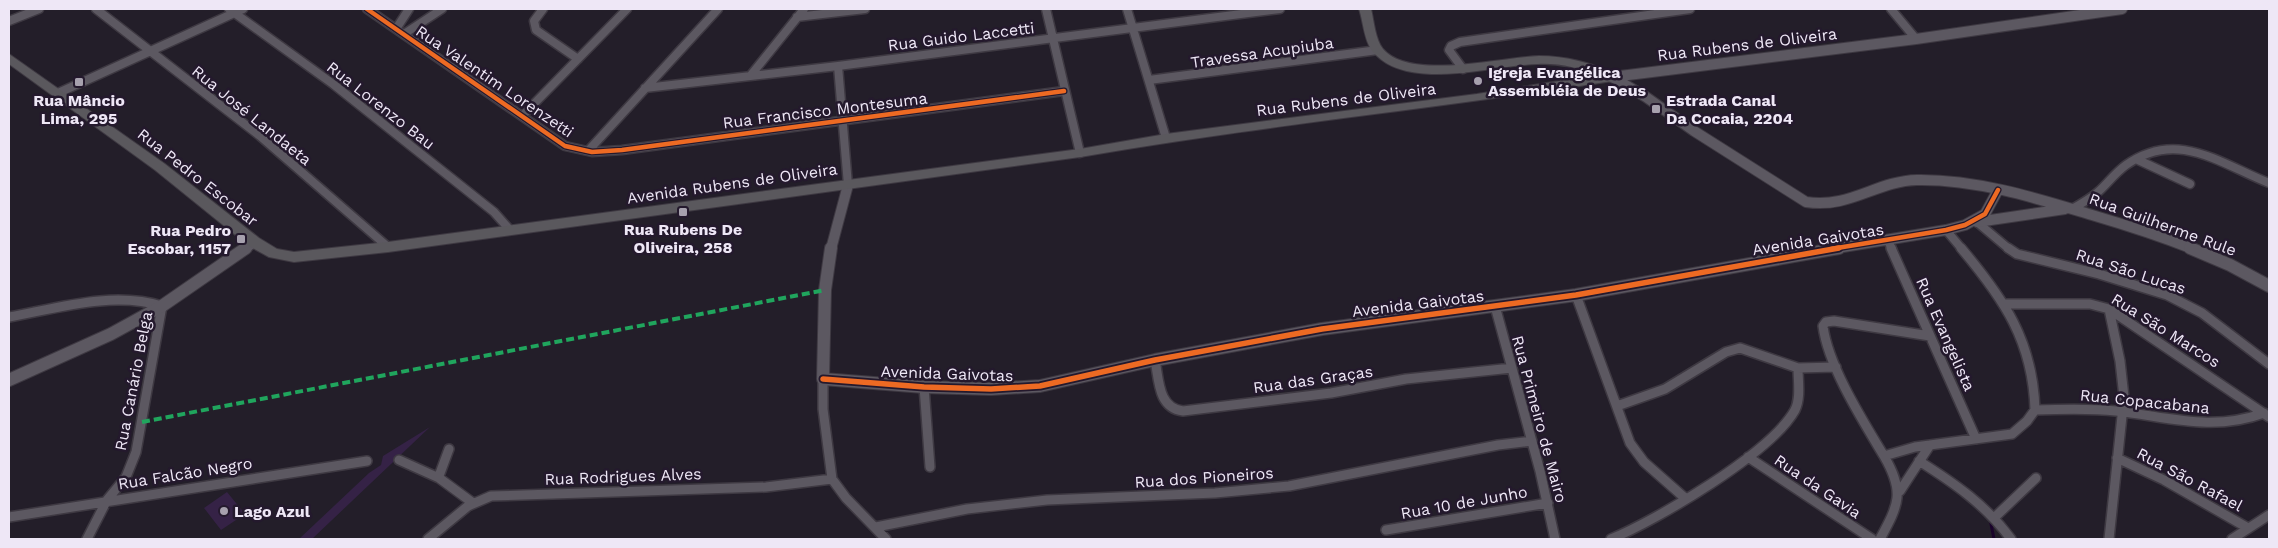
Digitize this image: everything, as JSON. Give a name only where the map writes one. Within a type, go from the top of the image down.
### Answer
[{"type":"main road","points":[[1366,9],[1378,50],[1388,59],[1403,65],[1443,70],[1463,69],[1514,61],[1555,61],[1578,63],[1612,77]]},
{"type":"main road","name":"Rua Pedro Escobar","points":[[9,58],[56,94],[160,167],[254,242],[274,253],[294,257],[388,247]]},
{"type":"main road","name":"Rua Rubens de Oliveira","points":[[1080,152],[1166,138],[1477,98],[1612,77]]},
{"type":"main road","name":"Avenida Rubens de Oliveira","points":[[388,247],[1080,152]]},
{"type":"street","points":[[9,21],[39,9]]},
{"type":"street","name":"Rua José Landaeta","points":[[96,9],[260,136],[388,247]]},
{"type":"street","points":[[56,94],[232,11],[243,9]]},
{"type":"street","name":"Rua Valentim Lorenzetti","points":[[367,9],[565,146],[588,151]]},
{"type":"street","points":[[396,29],[409,9]]},
{"type":"street","name":"Rua Valentim Lorenzetti","points":[[404,34],[442,9]]},
{"type":"street","points":[[544,9],[534,20],[533,26],[578,59]]},
{"type":"street","points":[[522,116],[627,9]]},
{"type":"street","points":[[588,151],[718,9]]},
{"type":"street","points":[[751,75],[804,9]]},
{"type":"street","points":[[797,17],[865,9]]},
{"type":"street","points":[[1046,9],[1080,152]]},
{"type":"street","points":[[1127,9],[1166,138]]},
{"type":"street","name":"Rua Guido Laccetti","points":[[645,88],[838,66],[1280,9]]},
{"type":"street","points":[[1463,69],[1449,50],[1451,46],[1460,42],[1690,9]]},
{"type":"street","points":[[1891,9],[1916,39]]},
{"type":"street","name":"Rua Rubens de Oliveira","points":[[1612,77],[1916,39],[2122,9]]},
{"type":"street","name":"Rua Lorenzo Bau","points":[[232,11],[371,114],[494,212],[510,230]]},
{"type":"street","name":"Travessa Acupiuba","points":[[1149,80],[1378,50]]},
{"type":"street","points":[[838,66],[841,121],[848,185],[828,257],[825,290],[822,409],[832,479],[846,498],[886,539]]},
{"type":"street","name":"Rua Guilherme Rule","points":[[1612,77],[1646,97],[1708,140],[1806,202],[1816,204],[1841,202],[1888,185],[1910,180],[1947,182],[1998,190],[2072,208],[2154,234],[2236,267],[2269,286]]},
{"type":"street","name":"Rua Francisco Montesuma","points":[[588,151],[641,147],[1064,91]]},
{"type":"street","points":[[2072,208],[2094,195],[2118,172],[2136,159],[2147,153],[2164,148],[2190,149],[2269,184]]},
{"type":"street","points":[[2136,159],[2190,184]]},
{"type":"street","points":[[1977,222],[1990,208],[1998,190]]},
{"type":"street","name":"Avenida Gaivotas","points":[[823,378],[924,387],[991,389],[1040,386],[1155,360],[1322,329],[1576,295],[1730,266],[1888,241],[1977,222],[2004,220],[2035,213],[2072,208]]},
{"type":"street","name":"Rua São Lucas","points":[[1977,222],[2009,250],[2017,254],[2142,287],[2184,303],[2221,326],[2269,364]]},
{"type":"street","points":[[1884,456],[1930,445],[2012,434],[2023,426],[2035,410],[2032,378],[2019,337],[2005,304],[1946,230]]},
{"type":"street","name":"Rua Evangelista","points":[[1888,241],[1976,439]]},
{"type":"street","points":[[9,380],[111,334],[162,306],[254,242]]},
{"type":"street","points":[[1576,295],[1630,443],[1637,454],[1686,499]]},
{"type":"street","points":[[9,317],[109,302],[142,300],[162,306]]},
{"type":"street","name":"Rua São Marcos","points":[[2005,304],[2090,304],[2109,309],[2267,415]]},
{"type":"street","name":"Rua Canário Belga","points":[[87,539],[107,500],[126,477],[139,443],[162,306]]},
{"type":"street","name":"Rua Primeiro de Mairo","points":[[1495,306],[1532,441],[1556,539]]},
{"type":"street","points":[[2109,309],[2122,376],[2124,412],[2119,434],[2109,539]]},
{"type":"street","points":[[1900,491],[1893,471],[1836,367],[1823,335],[1823,326],[1826,322],[1859,324],[1930,336]]},
{"type":"street","points":[[1617,406],[1665,389],[1734,349],[1744,348],[1798,368],[1836,367]]},
{"type":"street","name":"Rua das Graças","points":[[1155,360],[1164,402],[1174,410],[1183,411],[1331,393],[1423,377],[1512,368]]},
{"type":"street","points":[[1611,539],[1625,535],[1686,499],[1748,457],[1788,421],[1795,410],[1797,402],[1798,368]]},
{"type":"street","points":[[924,387],[930,467]]},
{"type":"street","name":"Rua Copacabana","points":[[2035,410],[2069,408],[2124,412],[2177,420],[2223,424],[2246,421],[2267,415]]},
{"type":"street","name":"Rua dos Pioneiros","points":[[876,527],[967,509],[1047,500],[1215,493],[1290,486],[1489,447],[1532,441]]},
{"type":"street","points":[[1880,539],[1894,512],[1900,491],[1930,445]]},
{"type":"street","points":[[439,476],[449,449]]},
{"type":"street","name":"Rua da Gavia","points":[[1748,457],[1872,539]]},
{"type":"street","name":"Rua São Rafael","points":[[2117,458],[2158,477],[2248,528]]},
{"type":"street","name":"Rua Falcão Negro","points":[[9,517],[367,460]]},
{"type":"street","points":[[399,460],[439,476],[473,503]]},
{"type":"street","points":[[1919,461],[1956,485],[1995,517],[2011,539]]},
{"type":"street","points":[[1995,517],[2036,478]]},
{"type":"street","name":"Rua Rodrigues Alves","points":[[428,539],[473,503],[492,496],[766,487],[832,479]]},
{"type":"street","name":"Rua 10 de Junho","points":[[1386,530],[1548,503]]},
{"type":"street","points":[[2237,538],[2248,528],[2269,515]]},
{"type":"shaded area","points":[[430,427],[312,539],[299,539],[369,473],[381,465],[383,456]]},
{"type":"shaded area","name":"Lago Azul","points":[[227,492],[245,514],[221,530],[204,508]]},
{"type":"waterway","points":[[1990,519],[1994,539]]},
{"type":"marked path","points":[[142,422],[825,290]]},
{"type":"cycle path","points":[[367,9],[565,146],[583,151],[622,150],[1064,91]]},
{"type":"cycle path","points":[[823,379],[924,387],[991,389],[1040,386],[1155,360],[1322,329],[1576,295],[1730,266],[1946,230],[1979,219],[1990,208],[1998,190]]},
{"type":"place","name":"Igreja Evangélica Assembléia de Deus","points":[[1478,81]]},
{"type":"place","name":"Rua Mâncio Lima, 295","points":[[79,82]]},
{"type":"place","name":"Estrada Canal Da Cocaia, 2204","points":[[1656,109]]},
{"type":"place","name":"Rua Rubens De Oliveira, 258","points":[[683,212]]},
{"type":"place","name":"Rua Pedro Escobar, 1157","points":[[241,239]]},
{"type":"place","name":"Lago Azul","points":[[224,511]]}]
